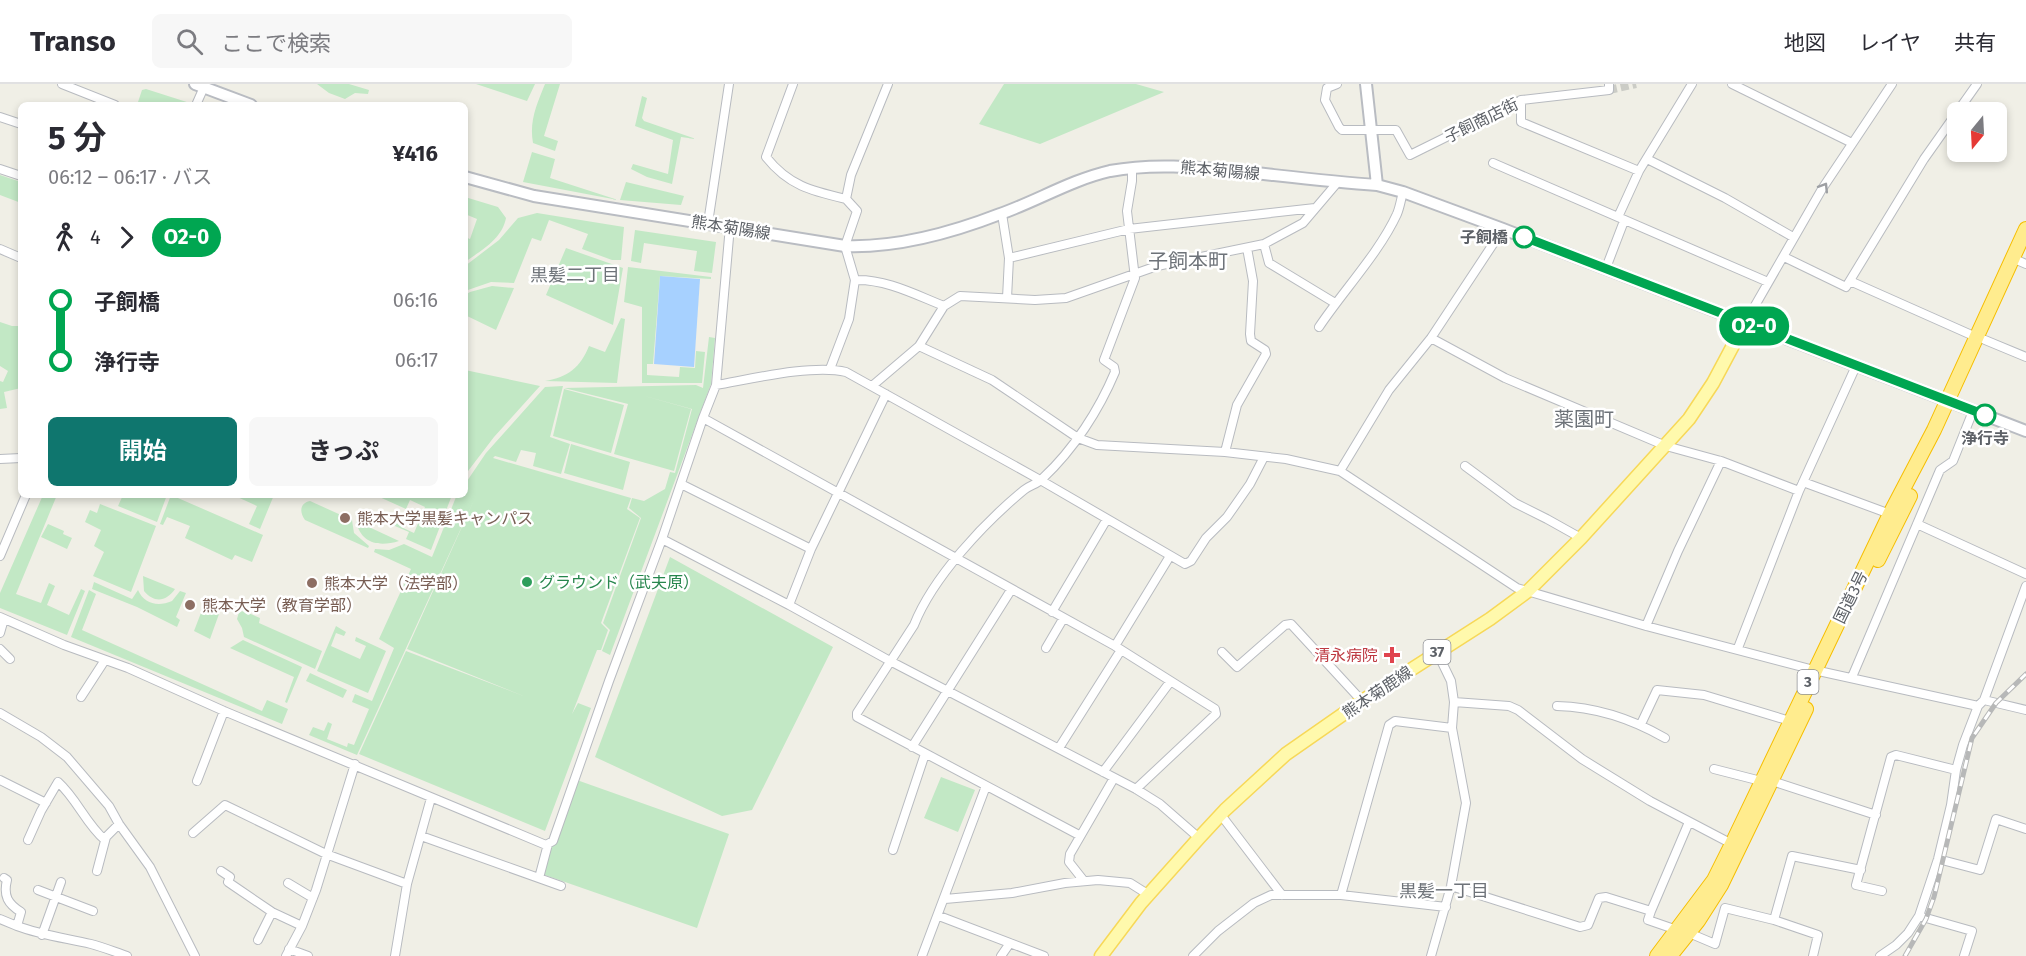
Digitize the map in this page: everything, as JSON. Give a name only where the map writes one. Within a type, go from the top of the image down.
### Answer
[{"type":"highway","name":"国道3号","points":[[1670,956],[1714,880],[1766,781],[1950,402],[2026,229]]},
{"type":"highway","name":"国道3号","points":[[1980,338],[2023,263],[2026,247]]},
{"type":"highway","name":"国道3号","points":[[1657,956],[1683,931],[1721,885],[1790,721],[1819,670],[1890,514],[1950,402]]},
{"type":"main road","points":[[1366,84],[1377,185]]},
{"type":"main road","points":[[199,86],[242,102]]},
{"type":"main road","name":"熊本菊陽線","points":[[468,178],[534,196],[845,246],[870,247],[906,242],[1002,214],[1062,187],[1108,172],[1156,165],[1377,185],[1403,192],[1606,268],[2026,431]]},
{"type":"main road","name":"熊本菊鹿線","points":[[1101,956],[1198,838],[1286,754],[1362,700],[1490,619],[1527,591],[1581,538],[1689,419],[1713,383],[1744,323]]},
{"type":"street","points":[[62,84],[107,102]]},
{"type":"street","points":[[708,224],[729,84]]},
{"type":"street","points":[[793,84],[766,157],[792,181],[808,190],[846,198],[857,211],[845,246],[855,280],[849,319],[830,369]]},
{"type":"street","points":[[846,198],[851,175],[888,84]]},
{"type":"street","points":[[1337,84],[1328,88],[1325,99],[1339,127],[1347,132],[1372,131]]},
{"type":"street","points":[[1606,268],[1639,171],[1692,84]]},
{"type":"street","points":[[1732,84],[1852,143]]},
{"type":"street","points":[[1744,323],[1784,257],[1793,237],[1892,84]]},
{"type":"street","points":[[1784,257],[1846,287],[1924,159],[1977,84]]},
{"type":"street","points":[[196,102],[199,86]]},
{"type":"street","name":"子飼商店街","points":[[1372,131],[1396,130],[1410,155],[1521,100],[1609,87]]},
{"type":"street","points":[[1521,100],[1521,122],[1639,171]]},
{"type":"street","points":[[0,117],[18,123]]},
{"type":"street","points":[[1647,159],[1725,198],[1793,237]]},
{"type":"street","points":[[1493,163],[1768,282]]},
{"type":"street","points":[[1079,835],[857,717],[857,713],[914,625],[920,610],[956,558],[993,518],[1026,488],[1042,481],[1078,438],[1115,372],[1114,368],[1104,360],[1134,285],[1135,273],[1127,211],[1132,168]]},
{"type":"street","points":[[0,169],[18,175]]},
{"type":"street","points":[[872,386],[919,346],[944,306],[960,296],[1035,300],[1066,298],[1135,273],[1264,244],[1303,223],[1337,183]]},
{"type":"street","points":[[1319,327],[1381,242],[1397,214],[1403,192]]},
{"type":"street","points":[[1009,258],[1129,229],[1315,208]]},
{"type":"street","points":[[1002,214],[1009,258],[1008,298]]},
{"type":"street","points":[[0,633],[2,618],[355,764],[500,827],[548,844],[553,841],[716,385],[730,226]]},
{"type":"street","points":[[1340,471],[1389,390],[1431,338],[1503,229]]},
{"type":"street","points":[[1264,244],[1269,263],[1335,303]]},
{"type":"street","points":[[1225,452],[1237,405],[1266,354],[1251,341],[1253,281],[1247,248]]},
{"type":"street","points":[[0,249],[18,257]]},
{"type":"street","points":[[855,280],[884,284],[944,306]]},
{"type":"street","points":[[1850,281],[2026,357]]},
{"type":"street","points":[[1431,338],[1505,378],[1666,446],[1721,461],[1799,491]]},
{"type":"street","points":[[919,346],[992,380],[1078,438],[1097,445],[1225,452],[1286,459],[1340,471],[1517,588],[1646,626],[1819,670],[1978,706]]},
{"type":"street","points":[[1738,648],[1799,491],[1856,366]]},
{"type":"street","points":[[716,385],[772,375],[830,369],[846,372],[1185,564],[1191,561],[1206,538],[1227,517],[1250,484],[1264,457]]},
{"type":"street","points":[[789,605],[812,549],[886,394]]},
{"type":"street","points":[[1852,677],[1940,470],[1953,461],[1973,411]]},
{"type":"street","points":[[703,418],[1118,648],[1215,709],[1216,714],[1136,789]]},
{"type":"street","points":[[0,459],[18,458]]},
{"type":"street","points":[[1646,626],[1678,551],[1721,461]]},
{"type":"street","points":[[1465,466],[1515,503],[1581,538]]},
{"type":"street","points":[[1803,482],[1890,514]]},
{"type":"street","points":[[681,484],[812,549]]},
{"type":"street","points":[[0,556],[25,498]]},
{"type":"street","points":[[1052,612],[1107,519]]},
{"type":"street","points":[[1917,524],[2026,574]]},
{"type":"street","points":[[662,539],[1136,789],[1160,804],[1198,838]]},
{"type":"street","points":[[1059,748],[1170,556]]},
{"type":"street","points":[[1880,956],[1902,939],[1919,916],[1938,859],[1951,805],[1956,770],[1978,706],[1984,699],[2026,586]]},
{"type":"street","points":[[912,747],[1011,590]]},
{"type":"street","points":[[1046,648],[1063,619]]},
{"type":"street","points":[[1222,652],[1237,667],[1285,625],[1291,624],[1362,700]]},
{"type":"street","points":[[0,649],[10,659]]},
{"type":"street","points":[[1431,956],[1451,886],[1466,803],[1452,728],[1454,702],[1452,681],[1437,652]]},
{"type":"street","points":[[81,697],[105,660]]},
{"type":"street","points":[[1103,772],[1170,682]]},
{"type":"street","points":[[1641,724],[1657,690],[1704,695],[1790,721]]},
{"type":"street","points":[[1984,699],[2026,710]]},
{"type":"street","points":[[1454,702],[1509,706],[1518,710],[1582,759],[1650,801],[1732,844]]},
{"type":"street","points":[[1557,706],[1586,708],[1641,724],[1665,738]]},
{"type":"street","points":[[198,781],[224,711]]},
{"type":"street","points":[[0,713],[41,737],[67,757],[109,806],[118,824],[150,867],[195,956]]},
{"type":"street","points":[[1341,895],[1389,725],[1395,721],[1452,728]]},
{"type":"street","points":[[893,850],[925,754]]},
{"type":"street","points":[[1882,891],[1856,885],[1891,757],[1896,754],[1956,770]]},
{"type":"street","points":[[308,956],[288,953],[313,898],[355,764]]},
{"type":"street","points":[[1714,769],[1766,781],[1876,815]]},
{"type":"street","points":[[1084,882],[1069,862],[1070,854],[1114,778]]},
{"type":"street","points":[[0,780],[46,803]]},
{"type":"street","points":[[28,840],[58,782],[71,795],[98,834],[105,840]]},
{"type":"street","points":[[922,956],[986,786]]},
{"type":"street","points":[[394,956],[407,884],[431,798]]},
{"type":"street","points":[[193,833],[225,805],[326,854],[407,884]]},
{"type":"street","points":[[1221,815],[1282,895]]},
{"type":"street","points":[[1938,859],[1980,870],[1996,819],[2026,829]]},
{"type":"street","points":[[1689,822],[1648,920],[1715,944],[1725,908],[1774,920],[1818,935],[1813,956]]},
{"type":"street","points":[[96,871],[108,832],[118,824]]},
{"type":"street","points":[[421,836],[561,886]]},
{"type":"street","points":[[539,878],[548,844]]},
{"type":"street","points":[[1774,920],[1792,856],[1861,870]]},
{"type":"street","points":[[221,871],[230,877],[228,882],[272,912],[302,926]]},
{"type":"street","points":[[4,878],[7,880],[3,891],[8,902],[21,912],[17,926]]},
{"type":"street","points":[[945,899],[1098,880],[1130,883],[1149,895]]},
{"type":"street","points":[[42,934],[61,882]]},
{"type":"street","points":[[288,883],[313,898]]},
{"type":"street","points":[[1451,886],[1580,927],[1588,925],[1599,898],[1606,897],[1651,911]]},
{"type":"street","points":[[38,890],[93,910]]},
{"type":"street","points":[[1193,956],[1218,931],[1254,903],[1271,895],[1341,895],[1446,907]]},
{"type":"street","points":[[258,940],[272,912]]},
{"type":"street","points":[[939,915],[1044,956]]},
{"type":"street","points":[[1919,916],[1972,931],[1964,956]]},
{"type":"street","points":[[0,919],[42,934],[90,944],[127,956]]},
{"type":"street","points":[[1001,956],[1010,943]]},
{"type":"green space","points":[[317,84],[349,84],[369,90],[368,94],[355,93],[345,99],[329,93]]},
{"type":"green space","points":[[476,84],[535,84],[527,101]]},
{"type":"green space","points":[[545,84],[560,84],[544,136],[558,141],[555,151],[533,143],[533,120]]},
{"type":"green space","points":[[1004,84],[1136,84],[1164,92],[1040,144],[979,124]]},
{"type":"green space","points":[[146,89],[187,102],[138,102],[142,90]]},
{"type":"green space","points":[[642,96],[647,98],[642,118],[644,121],[696,139],[681,137],[672,184],[647,177],[631,169],[633,164],[668,174],[673,140],[635,126]]},
{"type":"green space","points":[[532,152],[555,159],[550,178],[618,200],[523,182]]},
{"type":"green space","points":[[0,175],[18,181],[18,202],[0,195]]},
{"type":"green space","points":[[626,182],[684,196],[681,205],[620,200]]},
{"type":"green space","points":[[468,198],[498,207],[506,218],[496,238],[468,260],[468,238],[470,239],[477,219],[468,215]]},
{"type":"green space","points":[[537,213],[624,227],[621,260],[612,260],[582,249],[588,234],[549,220],[541,241],[532,238],[514,283],[491,282],[468,290],[468,264],[499,240],[518,218]]},
{"type":"green space","points":[[635,230],[716,242],[712,273],[694,271],[697,251],[644,243],[641,263],[631,261]]},
{"type":"green space","points":[[566,248],[623,268],[613,325],[546,295]]},
{"type":"green space","points":[[628,267],[711,277],[711,279],[660,276],[653,364],[647,364],[647,375],[679,377],[680,367],[695,368],[696,351],[705,352],[702,383],[642,383],[642,307],[624,302]]},
{"type":"green space","points":[[492,286],[514,288],[496,330],[468,316],[468,293]]},
{"type":"green space","points":[[621,318],[625,319],[617,383],[545,381],[567,374],[582,360],[589,346],[605,352]]},
{"type":"green space","points":[[0,322],[18,326],[18,389],[4,392],[7,408],[0,409],[0,381],[3,382],[8,371],[0,366]]},
{"type":"green space","points":[[709,337],[715,338],[711,384],[610,655],[602,651],[610,630],[603,623],[641,518],[629,508],[632,498],[644,501],[665,489],[670,472],[675,473],[692,409],[641,395],[691,409],[674,471],[614,454],[628,404],[564,388],[696,385],[703,388]]},
{"type":"green space","points":[[468,371],[540,386],[494,437],[468,471]]},
{"type":"green space","points":[[563,386],[550,437],[570,444],[561,474],[533,466],[536,453],[521,450],[516,462],[495,456],[493,458],[631,498],[627,509],[640,518],[601,623],[608,630],[601,650],[597,650],[572,714],[578,703],[591,708],[545,831],[359,754],[406,651],[526,697],[407,649],[474,500],[357,755],[309,735],[313,727],[324,731],[328,722],[332,724],[327,739],[347,747],[348,743],[354,745],[369,709],[352,702],[355,694],[372,701],[394,648],[379,639],[411,569],[374,552],[375,549],[389,550],[404,544],[432,557],[456,498],[468,498],[468,480],[486,453],[545,387]]},
{"type":"green space","points":[[564,389],[624,405],[611,453],[553,436]]},
{"type":"green space","points":[[571,444],[630,462],[623,490],[564,473]]},
{"type":"green space","points":[[42,498],[56,498],[16,594],[41,603],[49,583],[55,586],[47,605],[69,615],[81,589],[85,591],[67,635],[0,608],[0,593]]},
{"type":"green space","points":[[122,498],[166,498],[157,522],[118,506]]},
{"type":"green space","points":[[170,498],[178,498],[263,535],[252,562],[235,555],[232,560],[185,538],[190,526],[167,517],[163,525],[160,524]]},
{"type":"green space","points":[[240,498],[273,498],[260,529],[249,524],[257,506]]},
{"type":"green space","points":[[382,498],[451,498],[431,550],[406,539],[409,532],[369,515],[366,520],[361,515],[362,510],[366,512],[367,510],[414,533],[425,507],[410,500],[406,509]]},
{"type":"green space","points":[[310,501],[352,520],[354,533],[369,546],[368,548],[305,520],[302,508]]},
{"type":"green space","points":[[100,504],[156,526],[131,592],[93,576],[104,552],[94,546],[101,530],[85,522],[90,510],[97,513]]},
{"type":"green space","points":[[356,521],[399,541],[385,544],[372,542],[362,535]]},
{"type":"green space","points":[[48,524],[64,531],[63,534],[72,538],[67,549],[41,537]]},
{"type":"green space","points":[[670,557],[833,647],[752,810],[722,816],[595,757]]},
{"type":"green space","points":[[143,576],[175,589],[164,599],[152,598],[144,591]]},
{"type":"green space","points":[[94,582],[132,599],[138,590],[148,601],[157,604],[172,601],[180,591],[186,593],[176,617],[180,620],[177,627],[137,607],[92,589]]},
{"type":"green space","points":[[89,590],[96,594],[82,630],[262,711],[267,700],[288,709],[282,724],[71,637]]},
{"type":"green space","points":[[204,605],[216,609],[219,614],[210,639],[194,631]]},
{"type":"green space","points":[[244,611],[260,618],[259,623],[322,651],[315,669],[244,637],[237,619],[239,612]]},
{"type":"green space","points":[[336,626],[346,632],[344,636],[336,633],[331,646],[360,659],[366,646],[355,641],[356,637],[386,651],[368,693],[317,671]]},
{"type":"green space","points":[[243,640],[302,667],[287,703],[285,702],[294,677],[230,648]]},
{"type":"green space","points":[[310,673],[347,690],[343,698],[306,681]]},
{"type":"green space","points":[[941,777],[975,790],[958,832],[924,818]]},
{"type":"green space","points":[[574,779],[729,834],[697,928],[542,874]]},
{"type":"water","points":[[660,276],[700,279],[694,367],[654,364]]},
{"type":"tunnel","points":[[1609,90],[1636,84]]},
{"type":"railway","points":[[1905,956],[1926,919],[1934,897],[1972,738],[1996,703],[2026,674]]},
{"type":"bus line","name":"O2-0","points":[[1524,237],[1985,415]]},
{"type":"place","name":"子飼橋","points":[[1524,237]]},
{"type":"place","name":"浄行寺","points":[[1985,415]]},
{"type":"place","name":"熊本大学黒髪キャンパス","points":[[345,518]]},
{"type":"place","name":"グラウンド（武夫原）","points":[[527,582]]},
{"type":"place","name":"熊本大学（法学部）","points":[[312,583]]},
{"type":"place","name":"熊本大学（教育学部）","points":[[190,605]]},
{"type":"place","name":"清永病院","points":[[1392,655]]},
{"type":"district","name":"子飼本町","points":[[1188,261]]},
{"type":"district","name":"黒髪二丁目","points":[[575,275]]},
{"type":"district","name":"薬園町","points":[[1584,419]]},
{"type":"district","name":"黒髪一丁目","points":[[1444,891]]}]
